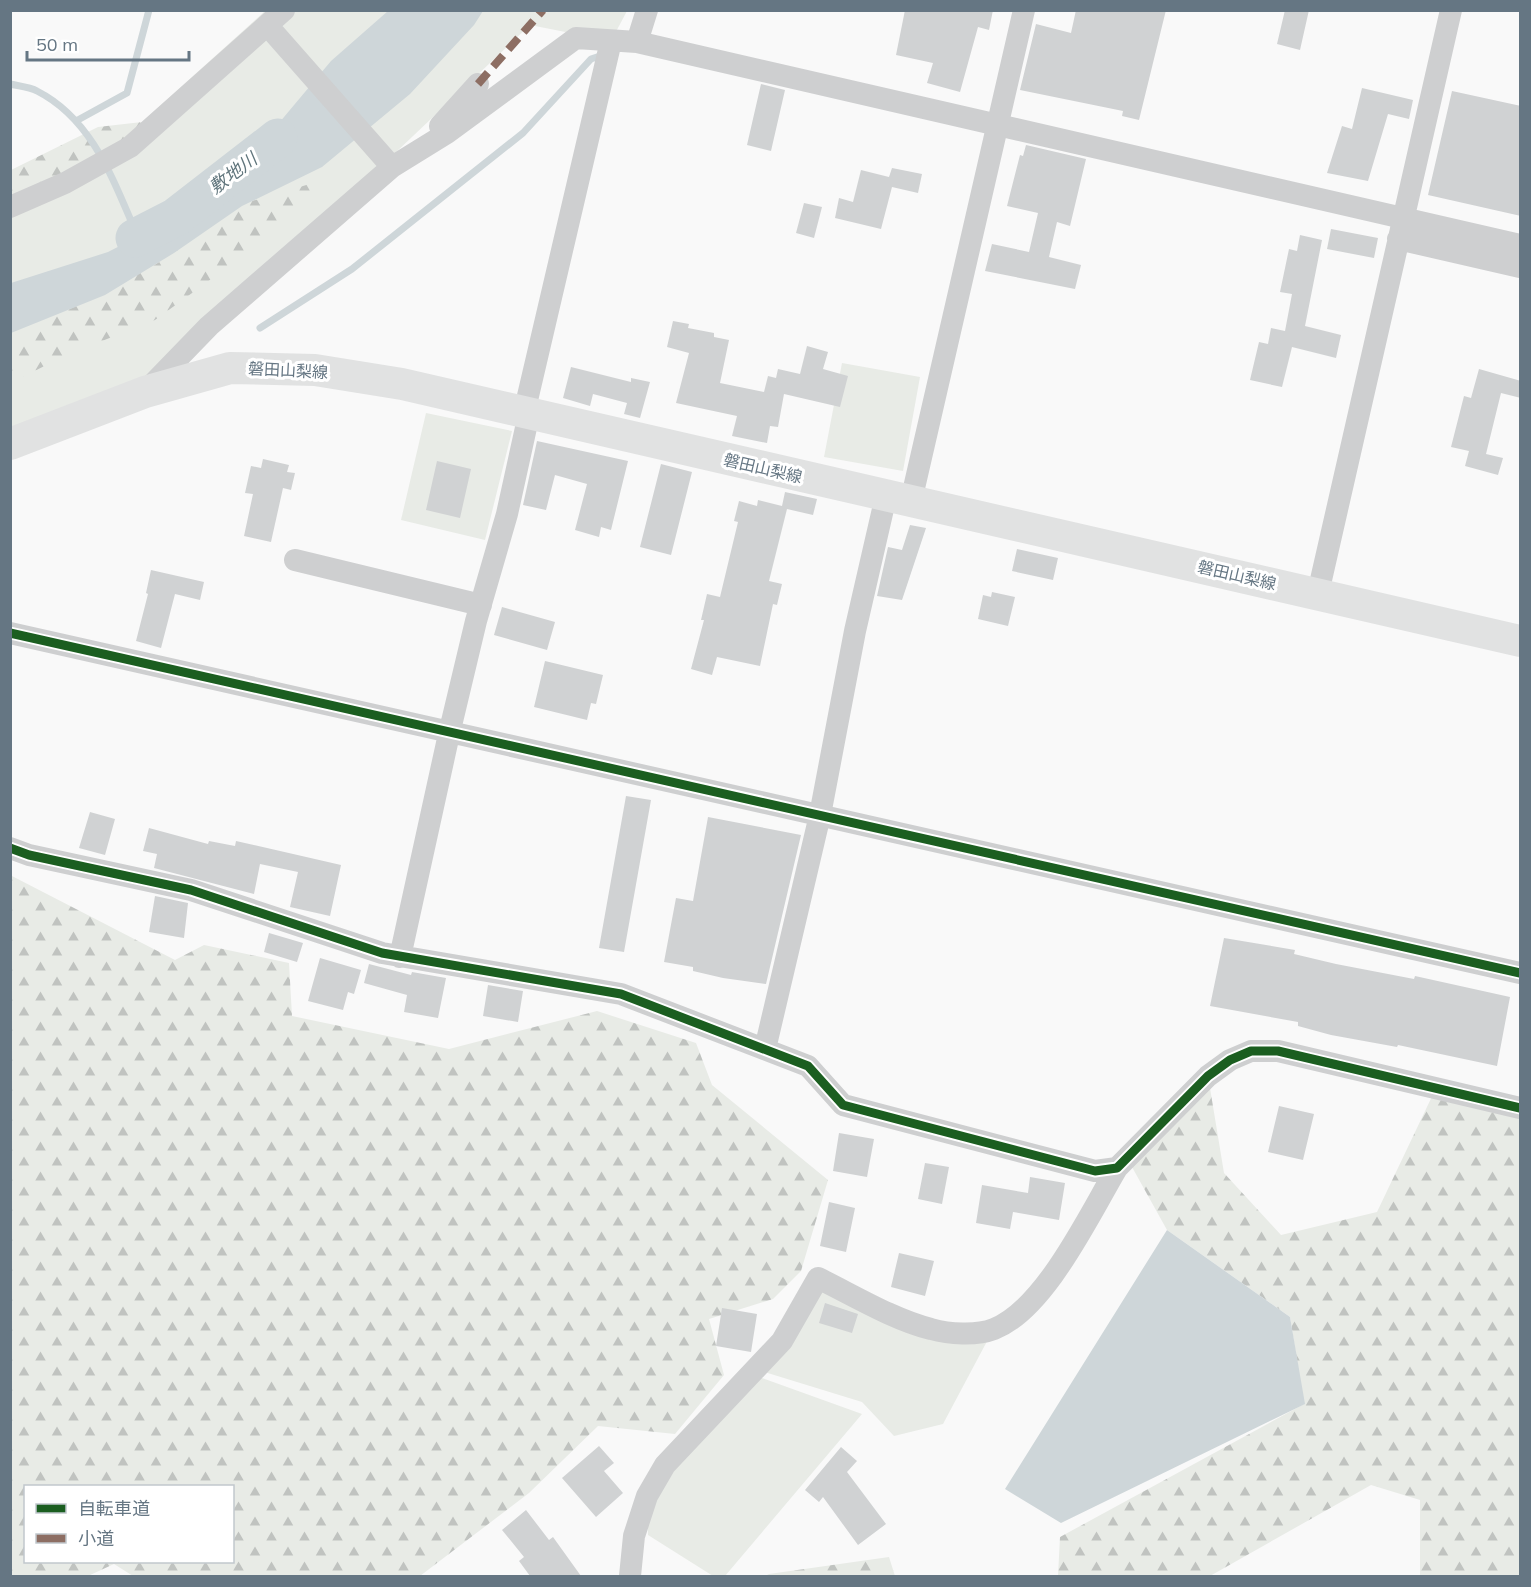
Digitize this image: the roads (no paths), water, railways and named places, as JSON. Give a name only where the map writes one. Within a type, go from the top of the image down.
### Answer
[{"type":"main road","name":"磐田山梨線","points":[[10,444],[145,392],[230,368],[315,369],[402,384],[1521,641]]},
{"type":"street","points":[[637,42],[647,10]]},
{"type":"street","points":[[765,1049],[820,815],[855,631],[899,498],[997,127],[1024,10]]},
{"type":"street","points":[[1318,593],[1450,10]]},
{"type":"street","points":[[10,207],[65,183],[130,147],[276,21],[388,161]]},
{"type":"street","points":[[145,392],[209,326],[388,161],[414,154],[447,133],[576,38],[637,42],[997,127],[1400,230],[1521,267]]},
{"type":"street","points":[[400,957],[449,734],[481,605],[507,514],[526,414],[611,41]]},
{"type":"street","points":[[414,154],[478,84]]},
{"type":"street","points":[[1400,230],[1521,245]]},
{"type":"street","points":[[295,560],[481,605]]},
{"type":"street","points":[[10,633],[449,734],[1521,973]]},
{"type":"street","points":[[10,848],[29,855],[191,890],[400,957],[621,994],[808,1066],[843,1105],[1095,1171],[1117,1168]]},
{"type":"street","points":[[627,1574],[640,1516],[647,1496],[665,1465],[782,1341],[818,1278],[929,1329],[957,1333],[993,1330],[1025,1311],[1050,1278],[1117,1168],[1208,1076],[1230,1060],[1251,1051],[1278,1051],[1521,1108]]},
{"type":"waterway","points":[[76,121],[127,93],[149,10]]},
{"type":"waterway","points":[[260,328],[352,269],[523,133],[591,59],[603,55]]},
{"type":"waterway","points":[[10,84],[37,91],[57,103],[73,118],[88,136],[111,175],[138,237]]},
{"type":"waterway","name":"敷地川","points":[[135,238],[176,217],[278,138]]}]
